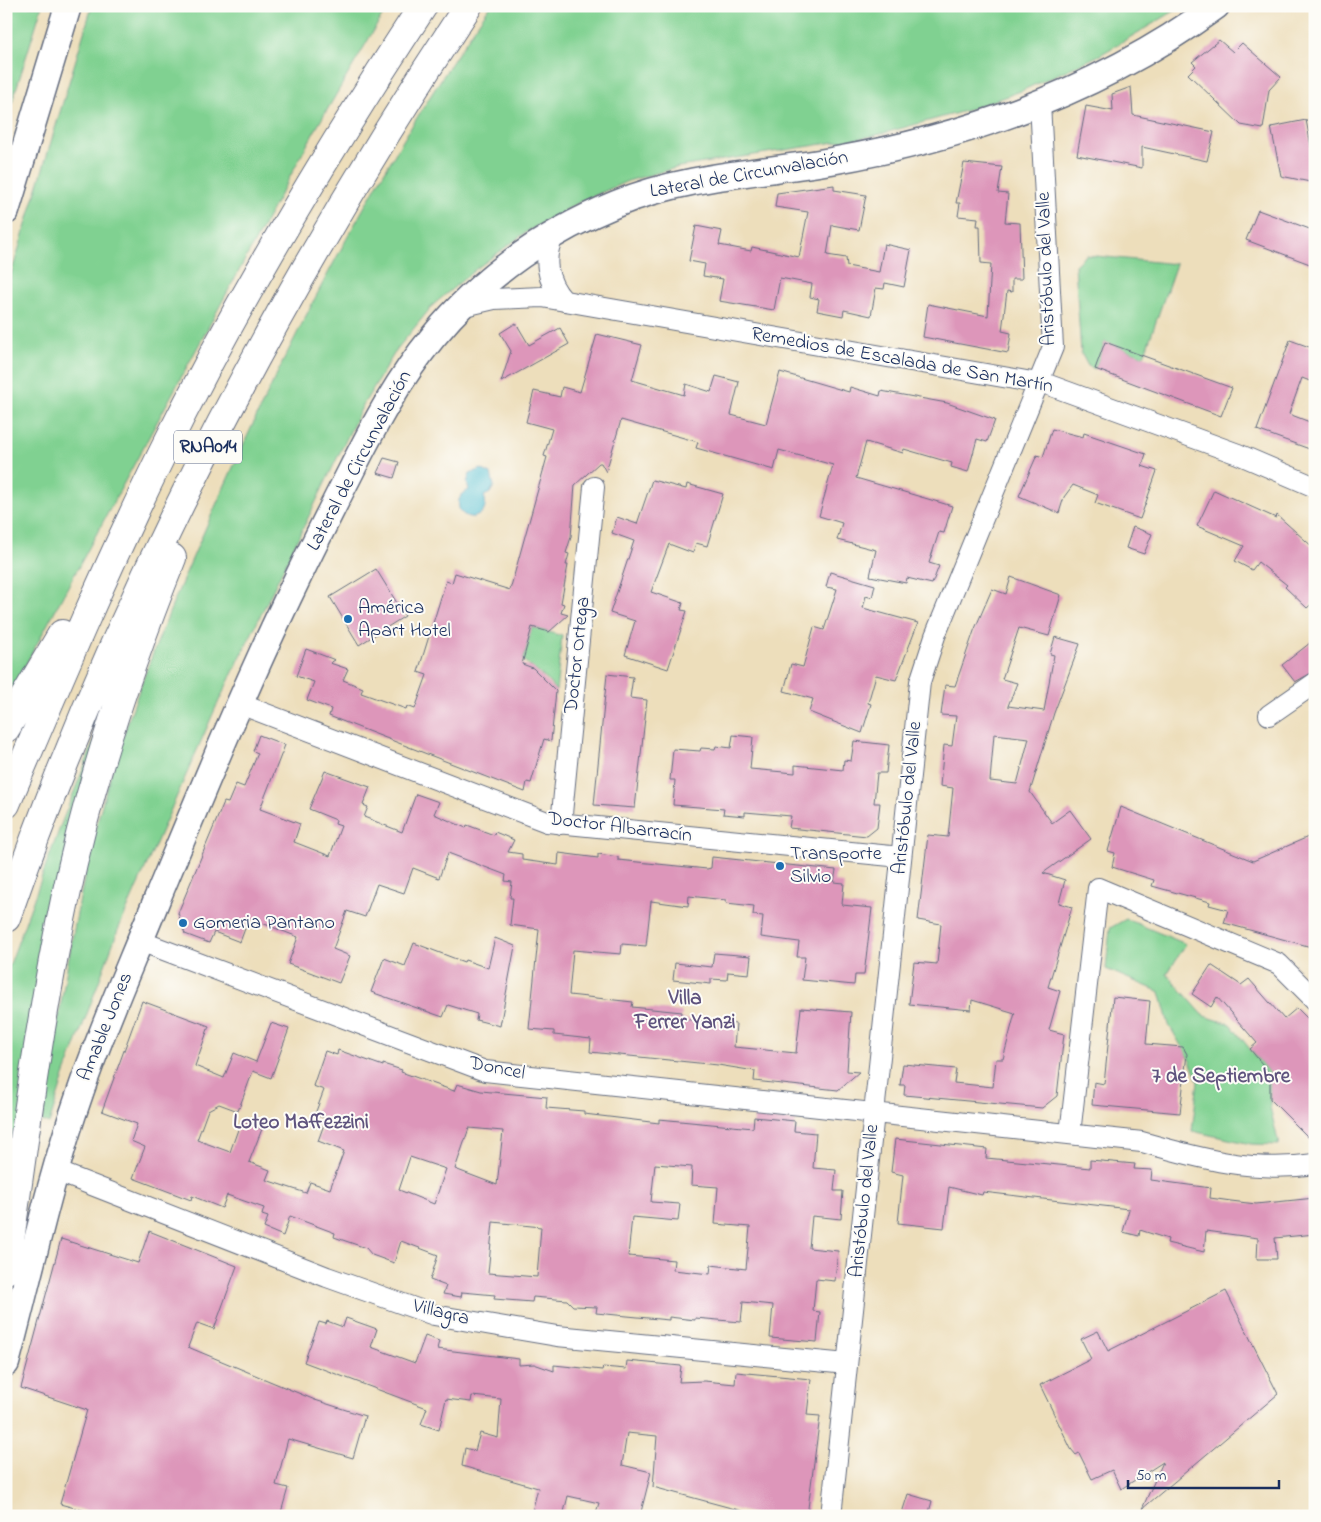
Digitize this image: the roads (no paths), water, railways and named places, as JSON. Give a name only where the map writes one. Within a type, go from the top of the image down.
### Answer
[{"type":"highway","name":"RNA014","points":[[6,804],[102,582],[164,451],[228,327],[362,99],[423,6]]},
{"type":"highway","name":"RNA014","points":[[6,918],[59,774],[109,657],[190,483],[249,369],[342,205],[392,122],[468,6]]},
{"type":"highway","points":[[6,1270],[54,956],[65,900],[91,796],[144,632],[249,369]]},
{"type":"highway","points":[[6,728],[164,451]]},
{"type":"street","points":[[6,211],[12,168],[68,6]]},
{"type":"street","name":"Lateral de Circunvalación","points":[[240,704],[301,570],[381,413],[414,361],[460,307],[502,269],[555,234],[612,205],[663,188],[874,153],[953,134],[1040,103],[1144,53],[1174,36],[1216,6]]},
{"type":"street","name":"Aristóbulo del Valle","points":[[831,1516],[920,682],[935,636],[1053,347],[1040,103]]},
{"type":"street","points":[[555,234],[548,249],[547,269],[553,287],[564,301]]},
{"type":"street","name":"Remedios de Escalada de San Martín","points":[[460,307],[515,297],[542,297],[1038,383],[1238,454],[1315,487]]},
{"type":"street","name":"Doctor Ortega","points":[[561,824],[594,487]]},
{"type":"street","points":[[1269,715],[1315,683]]},
{"type":"street","name":"Doctor Albarracín","points":[[240,704],[547,822],[901,857]]},
{"type":"street","name":"Amable Jones","points":[[6,1363],[56,1172],[83,1085],[140,941],[240,704]]},
{"type":"street","points":[[1070,1134],[1098,888],[1279,964],[1315,1000]]},
{"type":"street","name":"Doncel","points":[[140,941],[485,1071],[1142,1142],[1246,1167],[1286,1168],[1315,1164]]},
{"type":"street","name":"Villagra","points":[[56,1172],[327,1277],[434,1315],[557,1336],[847,1364]]},
{"type":"water","points":[[481,469],[491,474],[494,486],[490,493],[484,496],[485,507],[482,512],[474,517],[469,517],[460,511],[459,501],[461,496],[469,490],[467,482],[470,474]]},
{"type":"place","name":"América Apart Hotel","points":[[348,619]]},
{"type":"place","name":"Transporte Silvio","points":[[780,866]]},
{"type":"place","name":"Gomeria Pantano","points":[[183,923]]},
{"type":"district","name":"Villa Ferrer Yanzi","points":[[685,1011]]},
{"type":"district","name":"7 de Septiembre","points":[[1221,1077]]},
{"type":"district","name":"Loteo Maffezzini","points":[[301,1123]]}]
